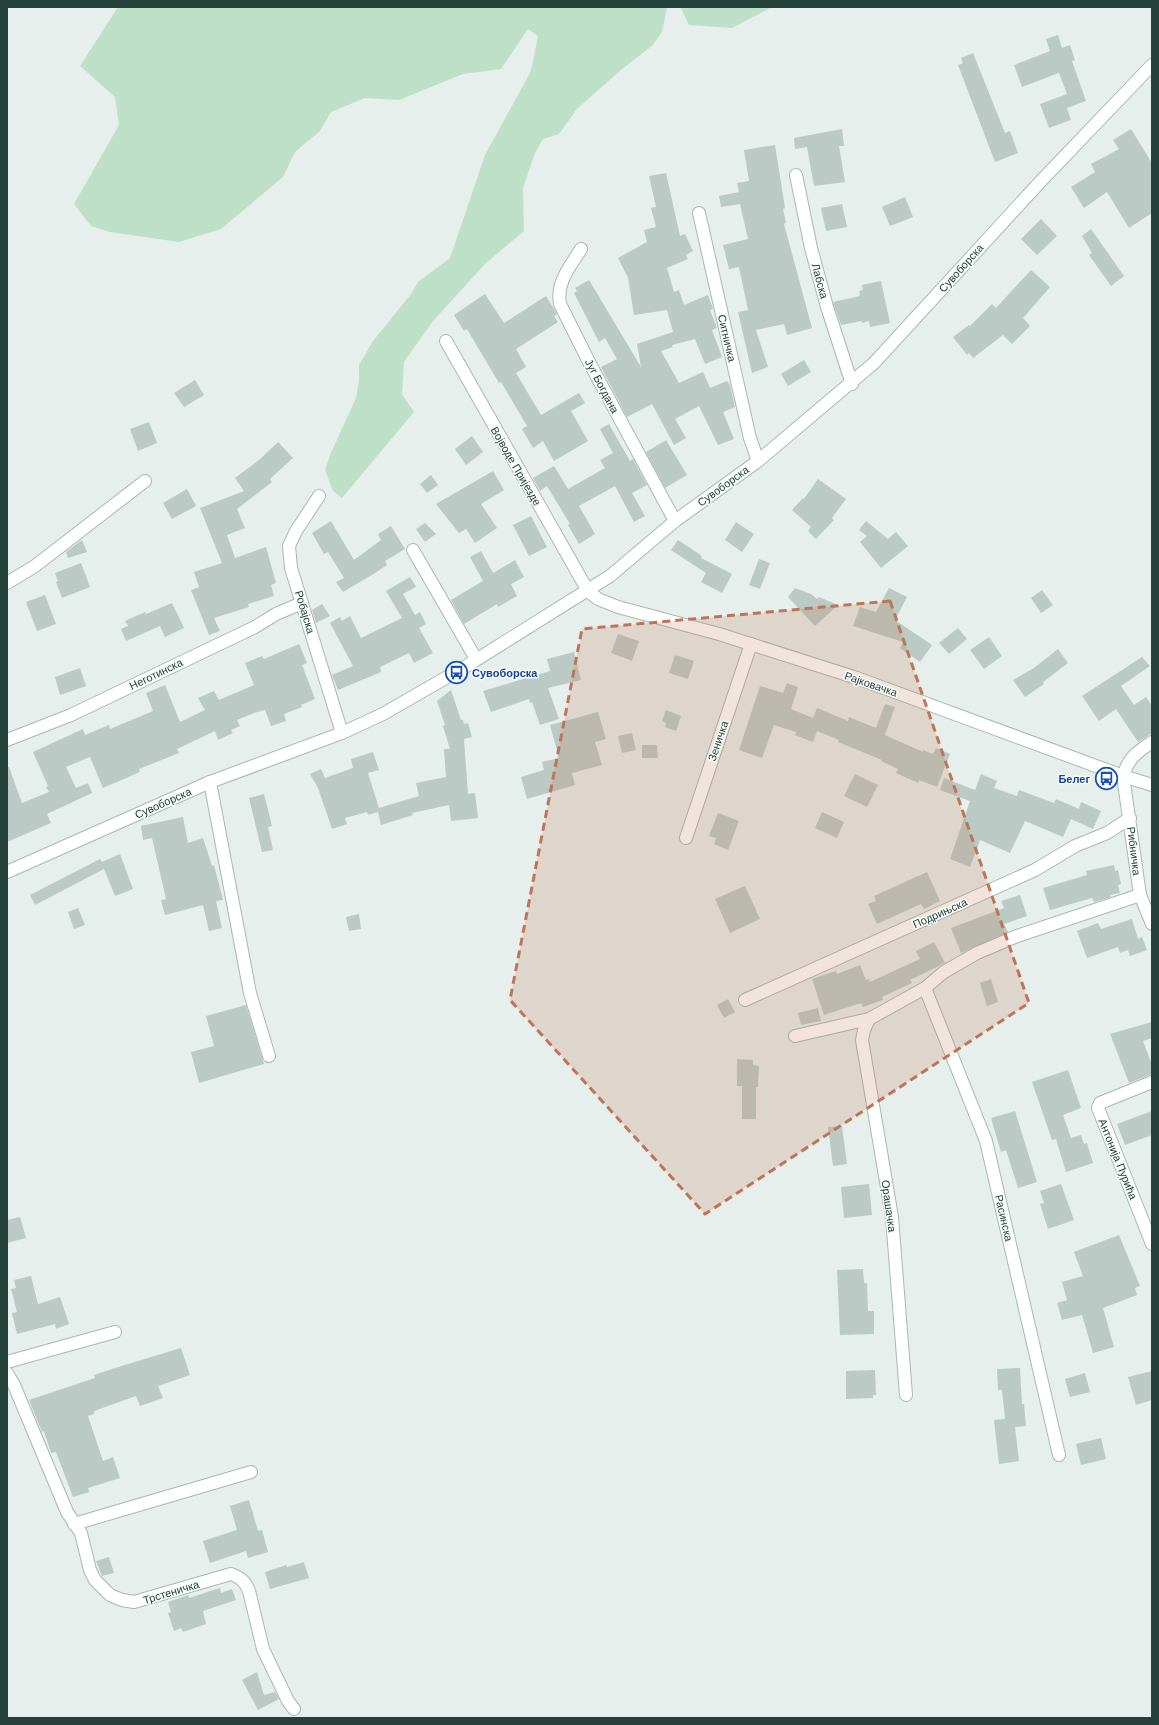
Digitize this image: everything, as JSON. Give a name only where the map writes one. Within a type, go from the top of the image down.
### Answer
[{"type":"street","name":"Сувоборска","points":[[7,872],[210,782],[342,733],[426,691],[588,591],[615,572],[675,521],[758,461],[852,384],[874,363],[1040,182],[1152,65]]},
{"type":"street","name":"Лабска","points":[[796,175],[813,256],[827,307],[852,384]]},
{"type":"street","name":"Ситничка","points":[[699,213],[750,438],[758,461]]},
{"type":"street","name":"Југ Богдана","points":[[581,249],[560,282],[558,294],[560,304],[589,362],[675,521]]},
{"type":"street","name":"Војводе Пријезде","points":[[446,341],[588,591]]},
{"type":"street","points":[[7,583],[35,566],[145,481]]},
{"type":"street","name":"Робајска","points":[[319,496],[296,531],[289,546],[291,568],[342,733]]},
{"type":"street","points":[[413,550],[476,659]]},
{"type":"street","name":"Рајковачка","points":[[588,591],[598,599],[618,607],[719,634],[857,678],[1152,785]]},
{"type":"street","name":"Неготинска","points":[[7,740],[71,715],[255,627],[276,614],[302,603]]},
{"type":"street","name":"Зеничка","points":[[686,838],[751,644]]},
{"type":"street","points":[[1124,776],[1126,766],[1134,754],[1152,742]]},
{"type":"street","name":"Рибничка","points":[[1124,776],[1140,895],[1152,924]]},
{"type":"street","points":[[210,782],[250,994],[269,1056]]},
{"type":"street","name":"Подрињска","points":[[745,1000],[1035,870],[1075,846],[1107,833],[1130,818]]},
{"type":"street","points":[[795,1036],[869,1019],[925,988],[944,972],[958,963],[1016,936],[1140,895]]},
{"type":"street","name":"Расинска","points":[[925,988],[986,1141],[1059,1455]]},
{"type":"street","name":"Орашачка","points":[[869,1019],[864,1030],[862,1040],[892,1218],[906,1395]]},
{"type":"street","name":"Антонија Пурића","points":[[1152,1082],[1100,1103],[1098,1108],[1152,1244]]},
{"type":"street","points":[[7,1362],[115,1332]]},
{"type":"street","name":"Трстеничка","points":[[7,1373],[14,1385],[67,1512],[81,1533],[90,1570],[95,1580],[110,1595],[122,1600],[134,1602],[142,1601],[231,1574],[240,1577],[246,1582],[249,1591],[263,1649],[288,1701],[294,1709]]},
{"type":"street","points":[[74,1524],[251,1472]]},
{"type":"highlighted area","points":[[890,601],[1029,1003],[705,1214],[510,1000],[582,629]]},
{"type":"green space","points":[[118,7],[667,7],[662,32],[652,46],[622,69],[577,109],[559,134],[543,139],[535,153],[523,188],[524,231],[485,264],[433,321],[404,362],[402,394],[414,412],[342,498],[333,491],[325,470],[330,455],[356,398],[359,381],[359,365],[373,341],[411,294],[418,282],[450,258],[485,155],[531,71],[538,36],[528,29],[501,69],[463,74],[399,100],[365,98],[331,112],[320,131],[295,152],[283,177],[221,229],[179,242],[110,232],[91,226],[74,204],[119,125],[115,97],[80,66]]},
{"type":"green space","points":[[676,7],[772,7],[732,28],[689,25],[681,8]]},
{"type":"building","points":[[1058,35],[1062,48],[1070,45],[1075,60],[1072,61],[1086,101],[1067,108],[1071,120],[1049,128],[1040,104],[1067,94],[1059,73],[1022,87],[1014,65],[1050,51],[1046,39]]},
{"type":"building","points":[[973,53],[1005,133],[1010,131],[1018,153],[995,162],[958,65],[963,63],[961,58]]},
{"type":"building","points":[[842,129],[844,146],[839,146],[845,182],[814,186],[807,147],[795,149],[794,138]]},
{"type":"building","points":[[1131,129],[1152,163],[1152,213],[1129,228],[1107,192],[1084,208],[1071,187],[1095,172],[1091,164],[1119,149],[1113,140]]},
{"type":"building","points":[[775,145],[785,208],[783,209],[786,223],[784,224],[812,328],[787,335],[784,324],[756,330],[768,367],[752,373],[738,312],[748,310],[739,267],[729,269],[723,245],[748,239],[740,204],[721,207],[719,196],[739,192],[737,183],[749,181],[744,150]]},
{"type":"building","points":[[666,173],[680,236],[685,234],[693,251],[686,255],[688,259],[667,268],[674,292],[679,290],[684,305],[708,295],[713,309],[710,310],[717,328],[712,330],[722,357],[705,364],[695,339],[672,345],[673,347],[661,351],[679,383],[703,372],[710,388],[727,381],[730,385],[735,407],[723,412],[734,439],[718,445],[699,406],[675,419],[686,438],[674,445],[652,404],[627,417],[601,367],[617,359],[605,338],[599,342],[574,293],[577,291],[575,288],[589,280],[641,367],[637,344],[673,332],[667,310],[634,315],[628,278],[618,258],[647,242],[644,230],[656,227],[651,208],[656,207],[649,176]]},
{"type":"building","points":[[905,197],[913,217],[890,226],[882,207]]},
{"type":"building","points":[[842,204],[847,227],[826,231],[821,208]]},
{"type":"building","points":[[1041,219],[1057,236],[1037,255],[1021,239]]},
{"type":"building","points":[[1091,229],[1124,276],[1111,286],[1089,255],[1092,253],[1082,236]]},
{"type":"building","points":[[1031,270],[1050,287],[1023,318],[1030,326],[1012,344],[1003,335],[973,358],[969,353],[967,355],[953,337],[969,325],[970,326],[992,304],[996,308]]},
{"type":"building","points":[[881,281],[890,323],[870,327],[869,321],[841,325],[833,302],[860,296],[859,291],[863,290],[862,285]]},
{"type":"building","points":[[485,294],[504,323],[546,296],[557,314],[554,316],[558,322],[516,349],[526,367],[516,373],[541,415],[579,393],[585,403],[571,411],[588,441],[554,461],[543,441],[533,448],[522,429],[527,426],[501,382],[499,383],[467,329],[464,331],[454,315]]},
{"type":"building","points":[[804,360],[811,372],[788,386],[781,374]]},
{"type":"building","points":[[195,380],[204,395],[184,407],[174,393]]},
{"type":"building","points":[[149,422],[157,443],[138,451],[130,429]]},
{"type":"building","points":[[609,424],[630,461],[633,459],[647,485],[632,493],[645,516],[634,522],[615,486],[579,506],[595,534],[579,544],[568,525],[570,524],[547,486],[540,491],[533,478],[554,466],[568,489],[605,468],[600,460],[613,453],[600,429]]},
{"type":"building","points":[[472,436],[483,452],[466,465],[455,449]]},
{"type":"building","points":[[666,440],[687,475],[665,488],[646,452]]},
{"type":"building","points":[[278,442],[293,458],[270,479],[272,482],[237,509],[245,528],[227,535],[235,558],[266,547],[276,583],[271,585],[274,596],[248,604],[249,607],[214,618],[220,631],[209,635],[191,590],[199,587],[194,572],[222,563],[200,508],[244,491],[235,478],[259,460]]},
{"type":"building","points":[[493,471],[504,490],[481,504],[497,528],[475,543],[466,529],[459,533],[436,504]]},
{"type":"building","points":[[431,475],[438,485],[427,493],[420,484]]},
{"type":"building","points":[[818,479],[846,499],[832,518],[834,520],[816,539],[808,531],[811,527],[792,510],[803,498],[804,499]]},
{"type":"building","points":[[187,489],[196,506],[172,519],[163,503]]},
{"type":"building","points":[[531,516],[547,547],[529,556],[513,525]]},
{"type":"building","points":[[331,521],[354,560],[381,540],[378,534],[391,526],[405,549],[385,561],[387,565],[343,592],[336,582],[344,578],[328,552],[324,554],[312,533]]},
{"type":"building","points":[[866,521],[888,539],[896,532],[908,546],[881,568],[860,542],[867,536],[859,530]]},
{"type":"building","points":[[736,522],[754,534],[742,552],[725,540]]},
{"type":"building","points":[[425,523],[436,534],[425,542],[416,529]]},
{"type":"building","points":[[82,540],[87,552],[68,558],[66,552]]},
{"type":"building","points":[[678,540],[702,556],[701,558],[732,574],[722,593],[701,582],[706,573],[671,550]]},
{"type":"building","points":[[481,551],[493,573],[515,560],[524,577],[511,584],[517,596],[498,607],[497,604],[464,624],[451,600],[483,581],[470,557]]},
{"type":"building","points":[[759,559],[770,563],[760,589],[749,585]]},
{"type":"building","points":[[81,563],[90,587],[62,598],[56,582],[58,581],[55,573]]},
{"type":"building","points":[[410,577],[416,587],[403,594],[415,615],[420,612],[426,624],[419,628],[433,653],[414,663],[409,653],[380,667],[381,672],[338,690],[332,675],[353,666],[330,623],[340,617],[342,621],[350,616],[361,638],[402,618],[386,591]]},
{"type":"building","points":[[795,588],[811,594],[817,599],[819,597],[838,605],[815,626],[788,597]]},
{"type":"building","points":[[889,588],[907,597],[895,620],[932,645],[920,662],[900,648],[903,642],[853,626],[860,607],[876,612]]},
{"type":"building","points":[[1042,590],[1053,605],[1041,613],[1031,598]]},
{"type":"building","points":[[45,595],[56,624],[37,631],[26,602]]},
{"type":"building","points":[[172,603],[184,628],[165,637],[160,626],[126,641],[121,629],[128,626],[125,621],[145,612],[146,614]]},
{"type":"building","points":[[322,604],[330,616],[316,623],[312,610]]},
{"type":"building","points":[[958,628],[967,639],[949,654],[939,643]]},
{"type":"building","points":[[618,634],[639,641],[632,661],[611,653]]},
{"type":"building","points":[[989,637],[1002,656],[984,669],[970,650]]},
{"type":"building","points":[[299,644],[307,663],[302,665],[315,699],[301,705],[302,707],[284,714],[286,721],[271,726],[265,710],[254,713],[237,720],[240,726],[231,730],[233,733],[218,740],[215,731],[177,749],[179,753],[139,769],[140,772],[103,788],[90,757],[66,767],[76,788],[88,783],[92,793],[47,814],[51,823],[7,842],[7,767],[9,767],[22,803],[49,792],[46,787],[48,786],[33,752],[83,729],[85,735],[109,725],[110,729],[153,711],[146,693],[165,685],[180,722],[205,710],[198,698],[214,691],[219,700],[254,685],[245,663],[262,656],[264,659]]},
{"type":"building","points":[[1058,649],[1068,663],[1043,682],[1044,684],[1025,697],[1013,680],[1034,668]]},
{"type":"building","points":[[574,652],[581,680],[548,688],[559,719],[540,725],[532,702],[530,703],[529,699],[491,712],[483,691],[550,671],[547,659]]},
{"type":"building","points":[[675,655],[694,661],[688,679],[669,673]]},
{"type":"building","points":[[1142,657],[1150,666],[1121,686],[1134,705],[1146,697],[1152,706],[1152,733],[1138,742],[1116,709],[1099,721],[1082,696]]},
{"type":"building","points":[[80,668],[86,686],[60,695],[55,677]]},
{"type":"building","points":[[787,683],[798,687],[791,709],[813,718],[817,708],[848,721],[849,717],[876,728],[885,704],[895,707],[885,735],[923,752],[923,750],[933,754],[936,748],[950,754],[937,787],[919,780],[918,783],[896,773],[898,769],[881,761],[882,760],[838,742],[839,740],[817,731],[813,742],[795,735],[796,732],[774,725],[762,758],[739,750],[760,686],[783,693]]},
{"type":"building","points":[[451,690],[461,720],[463,720],[464,724],[468,723],[472,737],[464,739],[468,794],[475,793],[478,818],[451,821],[449,805],[412,813],[413,815],[381,825],[378,812],[368,815],[367,812],[345,818],[347,824],[332,829],[318,788],[310,774],[321,769],[325,778],[353,768],[351,759],[373,752],[379,770],[368,773],[379,808],[419,796],[416,783],[446,777],[444,749],[450,749],[443,726],[445,725],[437,701]]},
{"type":"building","points":[[666,710],[681,716],[676,731],[665,727],[666,723],[662,721]]},
{"type":"building","points":[[598,712],[606,739],[595,742],[602,765],[572,773],[575,785],[527,799],[521,777],[544,770],[542,762],[559,758],[550,725]]},
{"type":"building","points":[[632,733],[636,750],[622,753],[618,736]]},
{"type":"building","points":[[642,745],[657,745],[658,758],[642,758]]},
{"type":"building","points":[[855,774],[878,785],[867,807],[844,796]]},
{"type":"building","points":[[981,774],[997,781],[994,788],[1017,796],[1019,790],[1054,803],[1056,799],[1079,809],[1081,802],[1101,811],[1093,829],[1071,819],[1063,837],[1025,821],[1010,853],[980,840],[970,867],[950,859],[970,801],[940,790],[944,778],[975,790]]},
{"type":"building","points":[[264,794],[272,826],[268,827],[273,850],[262,852],[249,798]]},
{"type":"building","points":[[822,812],[844,822],[837,838],[815,828]]},
{"type":"building","points":[[718,813],[739,821],[728,850],[714,844],[716,838],[709,836]]},
{"type":"building","points":[[183,817],[188,843],[203,838],[212,866],[214,865],[223,900],[216,901],[222,928],[209,931],[203,905],[165,915],[161,900],[166,899],[152,838],[143,840],[141,826]]},
{"type":"building","points":[[120,854],[133,889],[115,896],[104,869],[35,905],[30,895],[100,859],[102,862]]},
{"type":"building","points":[[1114,865],[1115,871],[1118,870],[1121,884],[1118,885],[1120,893],[1110,895],[1111,897],[1094,902],[1092,898],[1050,910],[1043,888],[1087,875],[1086,871]]},
{"type":"building","points":[[927,872],[940,901],[924,909],[921,904],[877,924],[868,904],[876,901],[874,896]]},
{"type":"building","points":[[745,886],[760,919],[730,933],[715,899]]},
{"type":"building","points":[[1020,895],[1027,916],[1004,924],[1008,932],[961,953],[951,928],[1004,908],[1001,901]]},
{"type":"building","points":[[78,908],[85,925],[74,929],[68,912]]},
{"type":"building","points":[[359,914],[361,929],[349,931],[346,917]]},
{"type":"building","points":[[1132,919],[1138,939],[1142,937],[1147,950],[1130,956],[1128,950],[1120,953],[1118,947],[1087,958],[1077,931],[1098,923],[1101,929]]},
{"type":"building","points":[[934,942],[945,963],[910,980],[912,983],[882,997],[883,1000],[863,1007],[861,1003],[824,1015],[812,979],[836,971],[837,974],[860,965],[866,980],[869,979],[870,982],[920,959],[916,951]]},
{"type":"building","points":[[991,979],[998,1002],[987,1006],[980,983]]},
{"type":"building","points":[[728,999],[735,1012],[724,1018],[717,1005]]},
{"type":"building","points":[[246,1005],[264,1064],[199,1083],[191,1052],[214,1046],[206,1016]]},
{"type":"building","points":[[818,1008],[821,1021],[801,1025],[798,1013]]},
{"type":"building","points":[[1152,1022],[1152,1038],[1143,1041],[1152,1065],[1152,1074],[1129,1083],[1110,1034]]},
{"type":"building","points":[[737,1059],[753,1060],[753,1065],[759,1066],[758,1087],[756,1087],[756,1119],[742,1119],[742,1086],[737,1086]]},
{"type":"building","points":[[1068,1070],[1081,1108],[1063,1115],[1071,1138],[1081,1135],[1084,1144],[1087,1143],[1093,1163],[1066,1172],[1056,1139],[1052,1140],[1032,1082]]},
{"type":"building","points":[[1015,1111],[1037,1182],[1018,1188],[1006,1150],[1001,1152],[991,1118]]},
{"type":"building","points":[[1152,1111],[1152,1135],[1125,1145],[1117,1124]]},
{"type":"building","points":[[842,1126],[847,1164],[833,1166],[828,1127]]},
{"type":"building","points":[[869,1184],[872,1215],[844,1218],[841,1187]]},
{"type":"building","points":[[1061,1184],[1074,1220],[1048,1229],[1040,1204],[1044,1203],[1040,1191]]},
{"type":"building","points":[[20,1217],[26,1238],[7,1243],[7,1220]]},
{"type":"building","points":[[1119,1235],[1140,1286],[1135,1288],[1137,1295],[1103,1308],[1114,1347],[1093,1353],[1082,1315],[1062,1320],[1057,1303],[1067,1300],[1062,1282],[1083,1276],[1074,1252]]},
{"type":"building","points":[[863,1269],[864,1283],[867,1283],[868,1311],[874,1311],[874,1334],[840,1335],[837,1270]]},
{"type":"building","points":[[31,1276],[38,1304],[60,1297],[69,1324],[56,1329],[55,1324],[17,1334],[12,1313],[17,1312],[11,1289],[16,1288],[14,1280]]},
{"type":"building","points":[[181,1348],[190,1375],[158,1386],[163,1398],[140,1406],[136,1396],[94,1411],[94,1414],[88,1416],[103,1461],[113,1457],[120,1478],[88,1488],[89,1492],[73,1497],[56,1452],[51,1453],[44,1431],[42,1432],[29,1400],[95,1378],[94,1375]]},
{"type":"building","points":[[1020,1368],[1022,1404],[1024,1404],[1026,1426],[1015,1427],[1019,1461],[999,1464],[994,1420],[1005,1419],[1002,1390],[998,1390],[997,1369]]},
{"type":"building","points":[[875,1370],[876,1395],[873,1395],[873,1398],[846,1399],[846,1371]]},
{"type":"building","points":[[1152,1371],[1152,1400],[1136,1405],[1128,1377]]},
{"type":"building","points":[[1085,1373],[1090,1392],[1070,1397],[1065,1379]]},
{"type":"building","points":[[1101,1438],[1106,1459],[1081,1465],[1076,1444]]},
{"type":"building","points":[[249,1500],[258,1531],[262,1530],[268,1552],[248,1558],[246,1551],[210,1563],[203,1541],[237,1530],[230,1506]]},
{"type":"building","points":[[109,1557],[114,1573],[102,1576],[96,1561]]},
{"type":"building","points":[[304,1562],[309,1578],[270,1589],[265,1572],[286,1565],[287,1567]]},
{"type":"building","points":[[220,1588],[221,1593],[232,1589],[236,1600],[203,1611],[206,1624],[183,1632],[181,1628],[174,1631],[168,1613],[171,1612],[168,1602],[188,1595],[189,1598]]},
{"type":"building","points":[[257,1672],[264,1695],[275,1692],[279,1699],[258,1710],[242,1680]]},
{"type":"place","name":"Сувоборска","points":[[457,673]]},
{"type":"place","name":"Белег","points":[[1106,779]]}]
